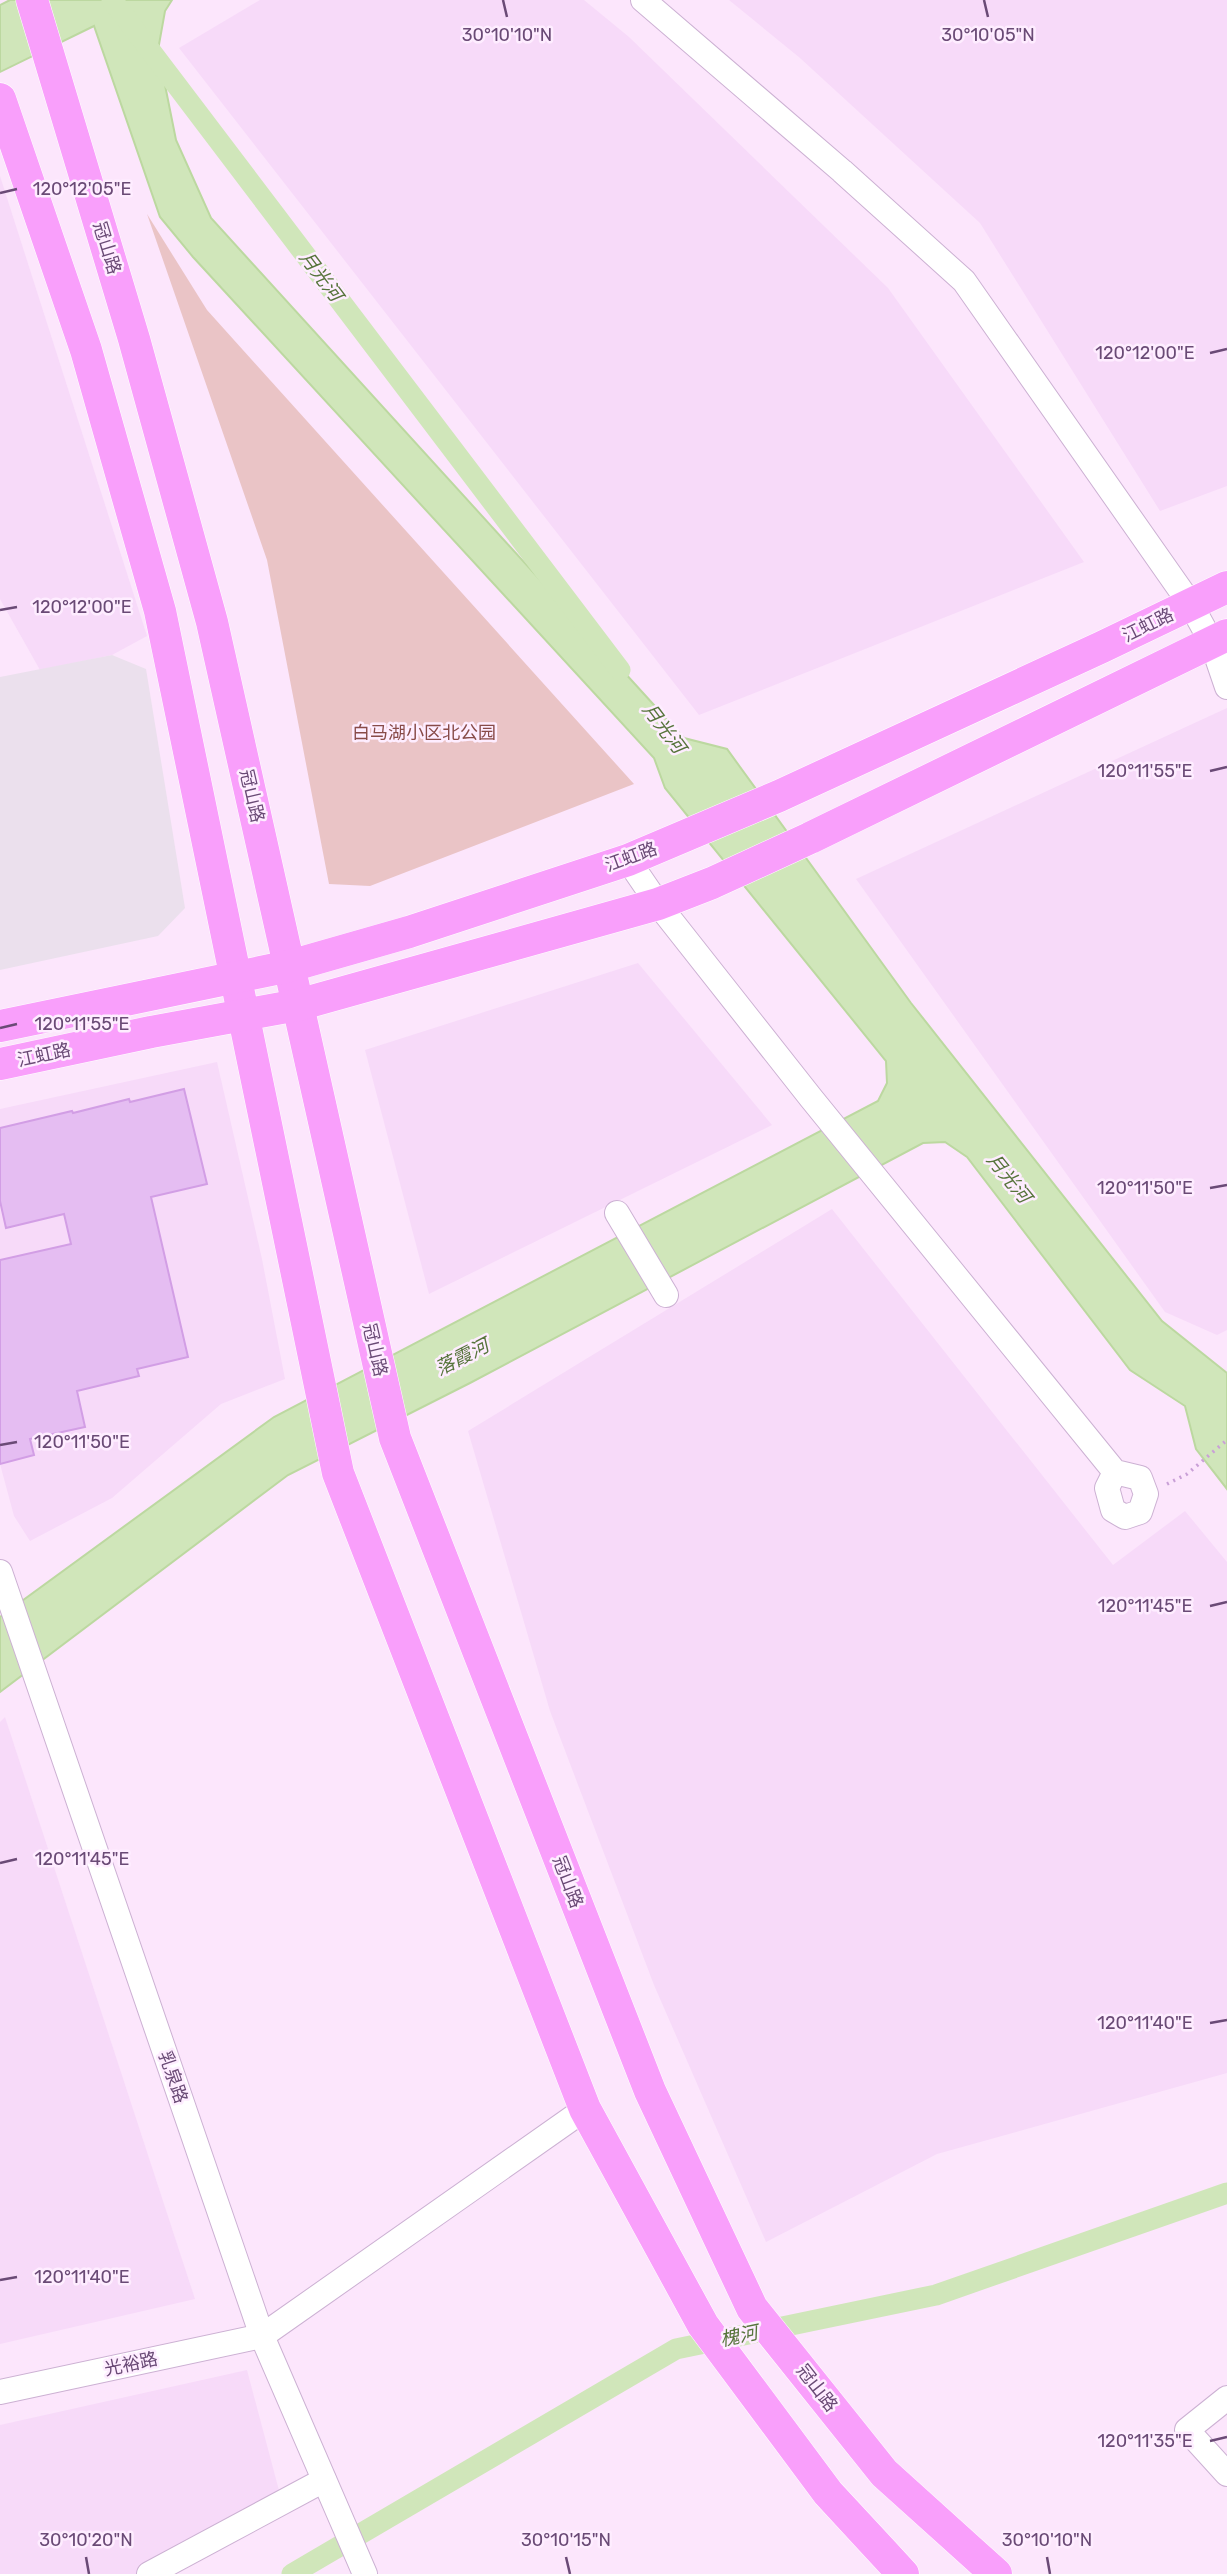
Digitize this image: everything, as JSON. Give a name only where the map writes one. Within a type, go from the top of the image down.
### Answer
[{"type":"main road","name":"冠山路","points":[[32,0],[134,339],[212,622],[395,1438],[650,2091],[752,2308],[884,2473],[996,2574]]},
{"type":"main road","points":[[0,99],[86,350],[160,611],[338,1473],[585,2109],[703,2325],[828,2493],[903,2574]]},
{"type":"main road","name":"江虹路","points":[[0,1026],[290,966],[409,932],[628,860],[779,796],[1227,587]]},
{"type":"main road","name":"江虹路","points":[[0,1064],[298,1005],[658,904],[712,883],[810,838],[1219,639]]},
{"type":"street","points":[[643,0],[964,281],[1191,605],[1219,639],[1227,687]]},
{"type":"street","points":[[628,860],[658,904],[811,1098],[1115,1472]]},
{"type":"street","points":[[617,1213],[666,1295]]},
{"type":"street","name":"乳泉路","points":[[0,1572],[262,2336],[365,2574]]},
{"type":"street","points":[[262,2336],[585,2109]]},
{"type":"street","name":"光裕路","points":[[0,2392],[262,2336]]},
{"type":"street","points":[[1227,2399],[1187,2430],[1227,2474]]},
{"type":"street","points":[[149,2574],[324,2480]]},
{"type":"path","points":[[1187,1475],[1227,1440]]},
{"type":"shaded area","points":[[260,0],[584,0],[629,37],[888,288],[1084,562],[699,715],[179,48]]},
{"type":"shaded area","points":[[729,0],[1227,0],[1227,486],[1160,511],[980,223],[800,58]]},
{"type":"shaded area","points":[[0,176],[147,636],[112,655],[40,670],[0,599]]},
{"type":"shaded area","points":[[112,655],[146,669],[185,908],[158,936],[0,970],[0,677]]},
{"type":"shaded area","points":[[1227,708],[1227,1330],[1217,1335],[1165,1312],[856,879]]},
{"type":"shaded area","points":[[638,963],[772,1125],[429,1294],[365,1050]]},
{"type":"shaded area","points":[[217,1062],[262,1259],[285,1379],[221,1404],[112,1498],[30,1541],[14,1516],[0,1464],[0,1109]]},
{"type":"shaded area","points":[[832,1209],[1113,1565],[1185,1511],[1227,1562],[1227,2073],[937,2154],[766,2242],[654,1985],[550,1711],[468,1431]]},
{"type":"shaded area","points":[[5,1717],[195,2299],[0,2344],[0,1722]]},
{"type":"shaded area","points":[[247,2370],[281,2498],[144,2574],[0,2574],[0,2425]]},
{"type":"green space","name":"白马湖小区北公园","points":[[147,214],[207,310],[634,784],[370,886],[329,884],[267,560]]},
{"type":"water","name":"落霞河","points":[[10,0],[172,0],[165,11],[158,50],[176,140],[211,218],[684,738],[727,749],[911,1003],[1162,1321],[1227,1373],[1227,1489],[1196,1449],[1185,1406],[1130,1370],[967,1157],[945,1142],[923,1143],[470,1383],[288,1475],[0,1692],[0,1617],[274,1417],[878,1101],[887,1083],[886,1061],[665,788],[654,758],[193,257],[160,217],[94,26],[0,72],[0,5]]},
{"type":"building","points":[[184,1089],[207,1184],[151,1197],[188,1357],[137,1369],[139,1376],[77,1391],[85,1427],[30,1439],[34,1455],[0,1464],[0,1260],[71,1244],[64,1214],[6,1228],[0,1201],[0,1128]]},
{"type":"waterway","name":"月光河","points":[[112,0],[620,670]]},
{"type":"waterway","name":"槐河","points":[[292,2574],[676,2349],[936,2295],[1227,2193]]}]
